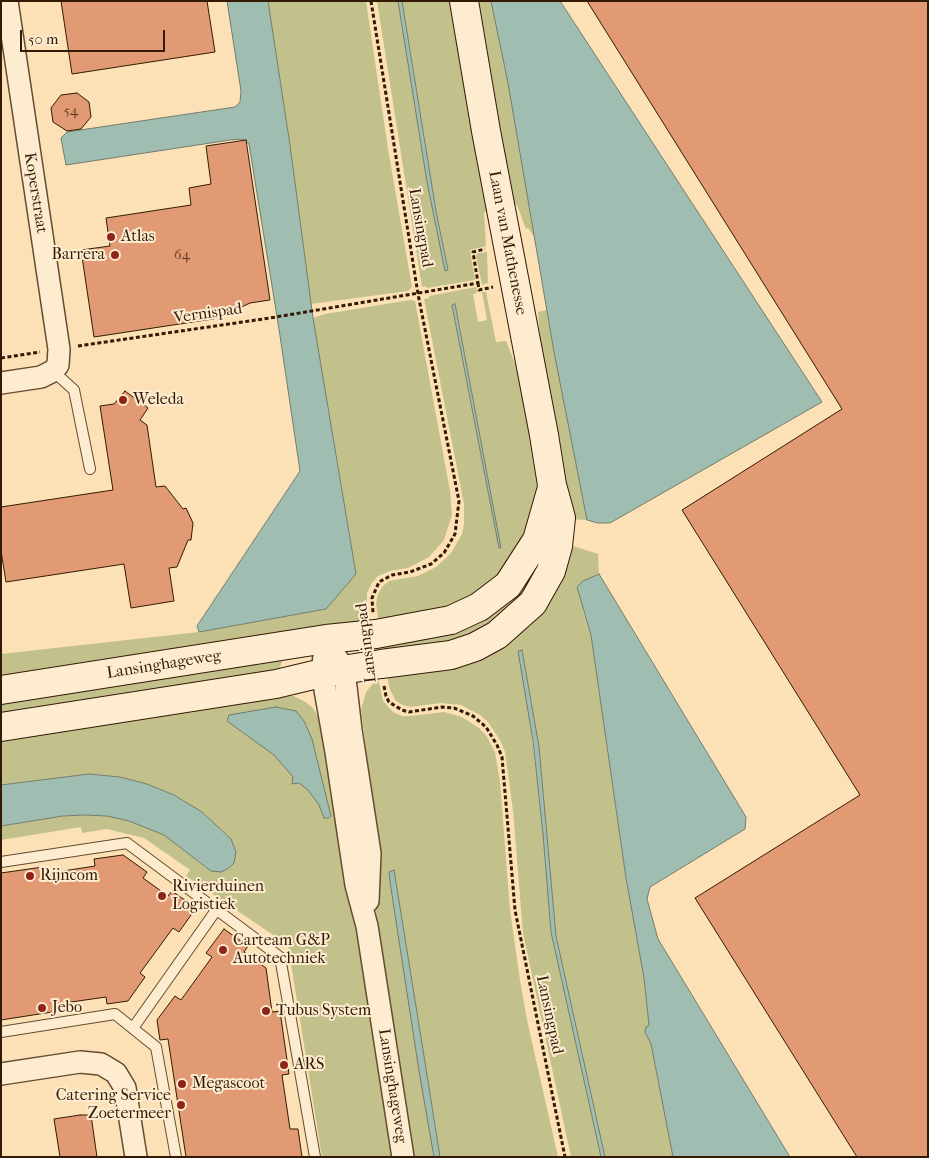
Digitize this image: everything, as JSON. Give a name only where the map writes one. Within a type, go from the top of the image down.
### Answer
[{"type":"street","name":"Koperstraat","points":[[6,1],[59,349],[58,364],[47,374]]},
{"type":"street","name":"Laan van Mathenesse","points":[[333,672],[451,655],[474,647],[497,635],[533,602],[551,571],[558,546],[561,518],[552,485],[486,131],[464,1]]},
{"type":"street","points":[[1,383],[47,374]]},
{"type":"street","name":"Laan van Mathenesse","points":[[326,639],[376,634],[450,620],[479,607],[508,585],[537,540],[552,485]]},
{"type":"street","name":"Lansinghageweg","points":[[1,690],[326,639],[333,672],[351,730],[370,854],[367,926],[403,1157]]},
{"type":"street","points":[[1,726],[276,684],[333,672]]},
{"type":"street","points":[[1,1074],[80,1062],[101,1064],[116,1073],[124,1088],[136,1157]]},
{"type":"lane","points":[[47,374],[74,390],[90,469]]},
{"type":"lane","points":[[1,862],[127,842],[280,956],[315,1157]]},
{"type":"lane","points":[[133,1028],[217,909]]},
{"type":"lane","points":[[1,1032],[115,1014],[156,1047],[176,1157]]},
{"type":"path","name":"Lansingpad","points":[[371,1],[418,294],[459,501],[455,534],[444,553],[431,564],[410,572],[392,575],[379,582],[372,598],[376,634]]},
{"type":"path","points":[[490,248],[473,252],[479,290],[494,287]]},
{"type":"path","name":"Vernispad","points":[[1,358],[270,318],[478,283]]},
{"type":"path","name":"Lansingpad","points":[[381,664],[386,696],[395,707],[409,712],[442,707],[465,712],[486,727],[493,736],[502,757],[515,910],[566,1157]]},
{"type":"shaded area","points":[[227,1],[268,1],[290,145],[313,318],[356,574],[326,609],[199,632],[197,626],[300,471],[249,144],[242,139],[230,140],[66,165],[61,138],[67,132],[235,107],[240,102],[241,91]]},
{"type":"shaded area","points":[[268,1],[366,1],[388,149],[412,287],[408,291],[311,304],[290,145]]},
{"type":"shaded area","points":[[377,1],[398,1],[427,182],[446,271],[448,270],[436,211],[402,1],[456,1],[490,211],[484,212],[486,246],[470,250],[475,280],[427,288],[426,286],[422,287]]},
{"type":"shaded area","points":[[398,1],[402,1],[436,211],[448,270],[445,271],[427,182]]},
{"type":"shaded area","points":[[473,1],[491,1],[508,83],[535,238],[528,228],[526,229],[517,205],[511,206]]},
{"type":"shaded area","points":[[491,1],[560,1],[822,402],[610,523],[598,523],[587,520],[554,352],[508,83]]},
{"type":"shaded area","points":[[487,252],[488,283],[482,285],[476,256],[478,253]]},
{"type":"shaded area","points":[[476,287],[477,293],[473,294],[478,322],[487,320],[482,292],[486,292],[496,342],[506,341],[523,384],[538,481],[536,502],[520,547],[493,583],[455,608],[379,624],[376,603],[378,594],[383,586],[389,581],[418,576],[436,567],[451,553],[462,534],[464,524],[464,504],[424,299],[429,298],[429,296]],"holes":[[[455,304],[499,548],[452,305]]]},
{"type":"shaded area","points":[[410,300],[415,301],[450,491],[452,515],[444,540],[429,557],[408,568],[390,571],[378,576],[372,583],[367,593],[371,627],[1,684],[1,654],[199,632],[326,609],[356,574],[313,318],[325,314]]},
{"type":"shaded area","points":[[455,304],[501,548],[499,548],[452,305]]},
{"type":"shaded area","points":[[547,310],[587,520],[569,519],[542,369],[538,312]]},
{"type":"shaded area","points":[[551,546],[520,604],[490,628],[447,648],[385,657],[383,644],[447,635],[479,619]]},
{"type":"shaded area","points":[[573,546],[598,554],[599,574],[594,576],[583,610],[591,635],[626,878],[644,978],[649,1025],[645,1032],[651,1044],[673,1157],[605,1157],[556,936],[539,747],[522,650],[543,834],[551,932],[601,1157],[571,1157],[523,933],[513,811],[505,752],[500,740],[488,722],[480,715],[461,705],[441,703],[410,707],[396,701],[390,690],[386,672],[462,659],[565,552],[572,551]]},
{"type":"shaded area","points":[[599,574],[746,817],[745,829],[650,887],[647,899],[658,939],[790,1157],[673,1157],[651,1044],[645,1032],[646,1027],[649,1025],[644,978],[626,878],[591,635],[577,587],[583,581]]},
{"type":"shaded area","points":[[522,650],[539,747],[556,936],[605,1157],[601,1157],[551,932],[533,741],[518,651]]},
{"type":"shaded area","points":[[283,659],[277,675],[1,714],[1,702]]},
{"type":"shaded area","points":[[378,678],[383,701],[393,712],[402,716],[410,716],[444,712],[462,717],[486,735],[495,752],[500,782],[510,910],[520,980],[527,1020],[558,1157],[440,1157],[394,871],[390,882],[434,1157],[413,1157],[375,906],[377,834],[361,710],[366,692]]},
{"type":"shaded area","points":[[280,695],[293,696],[313,708],[326,731],[392,1157],[322,1157],[288,945],[186,876],[190,870],[144,838],[107,829],[82,833],[81,827],[1,840],[1,826],[63,816],[107,816],[129,821],[164,835],[206,868],[231,839],[202,812],[174,795],[147,784],[120,777],[89,774],[1,785],[1,737]]},
{"type":"shaded area","points":[[276,707],[296,711],[304,721],[312,739],[331,816],[329,818],[324,818],[319,805],[308,790],[299,783],[292,784],[293,777],[274,755],[227,721],[229,715]]},
{"type":"shaded area","points":[[89,774],[120,777],[147,784],[174,795],[202,812],[231,839],[236,852],[234,863],[221,872],[211,871],[164,835],[129,821],[107,816],[63,816],[1,826],[1,785]]},
{"type":"shaded area","points":[[394,870],[440,1157],[434,1157],[419,1071],[390,882],[389,872]]},
{"type":"building","points":[[61,1],[207,1],[215,52],[72,74]]},
{"type":"building","points":[[587,1],[928,1],[928,1157],[857,1157],[695,898],[860,795],[682,510],[842,409]]},
{"type":"building","points":[[77,93],[89,102],[91,117],[81,129],[67,131],[53,122],[51,108],[61,95]]},
{"type":"building","points":[[246,140],[270,300],[250,303],[219,318],[94,337],[81,250],[110,246],[106,218],[191,205],[189,188],[211,184],[206,146]]},
{"type":"building","points":[[125,391],[148,408],[140,420],[147,425],[156,487],[165,486],[183,509],[186,508],[193,523],[191,540],[188,540],[177,567],[169,568],[174,601],[131,608],[124,564],[6,582],[1,551],[1,507],[113,490],[100,406],[114,404]]},
{"type":"building","points":[[123,855],[147,872],[143,878],[168,896],[172,891],[196,908],[179,932],[173,928],[140,973],[145,977],[128,1001],[107,1004],[106,997],[64,1003],[65,1010],[1,1020],[1,873],[43,867],[44,874],[95,866],[94,859]]},
{"type":"building","points":[[224,929],[248,946],[244,952],[266,968],[272,1012],[280,1011],[289,1074],[282,1075],[290,1129],[298,1129],[302,1157],[186,1157],[168,1039],[160,1040],[157,1020],[175,996],[181,1000],[212,957],[206,953]]},
{"type":"building","points":[[91,1115],[97,1157],[60,1157],[54,1119]]},
{"type":"place","name":"Atlas","points":[[111,237]]},
{"type":"place","name":"Barrera","points":[[115,255]]},
{"type":"place","name":"Weleda","points":[[123,400]]},
{"type":"place","name":"Rijncom","points":[[30,876]]},
{"type":"place","name":"Rivierduinen Logistiek","points":[[162,896]]},
{"type":"place","name":"Carteam G&P Autotechniek","points":[[223,950]]},
{"type":"place","name":"Jebo","points":[[42,1008]]},
{"type":"place","name":"Tubus System","points":[[266,1011]]},
{"type":"place","name":"ARS","points":[[284,1065]]},
{"type":"place","name":"Megascoot","points":[[182,1084]]},
{"type":"place","name":"Catering Service Zoetermeer","points":[[181,1105]]}]
